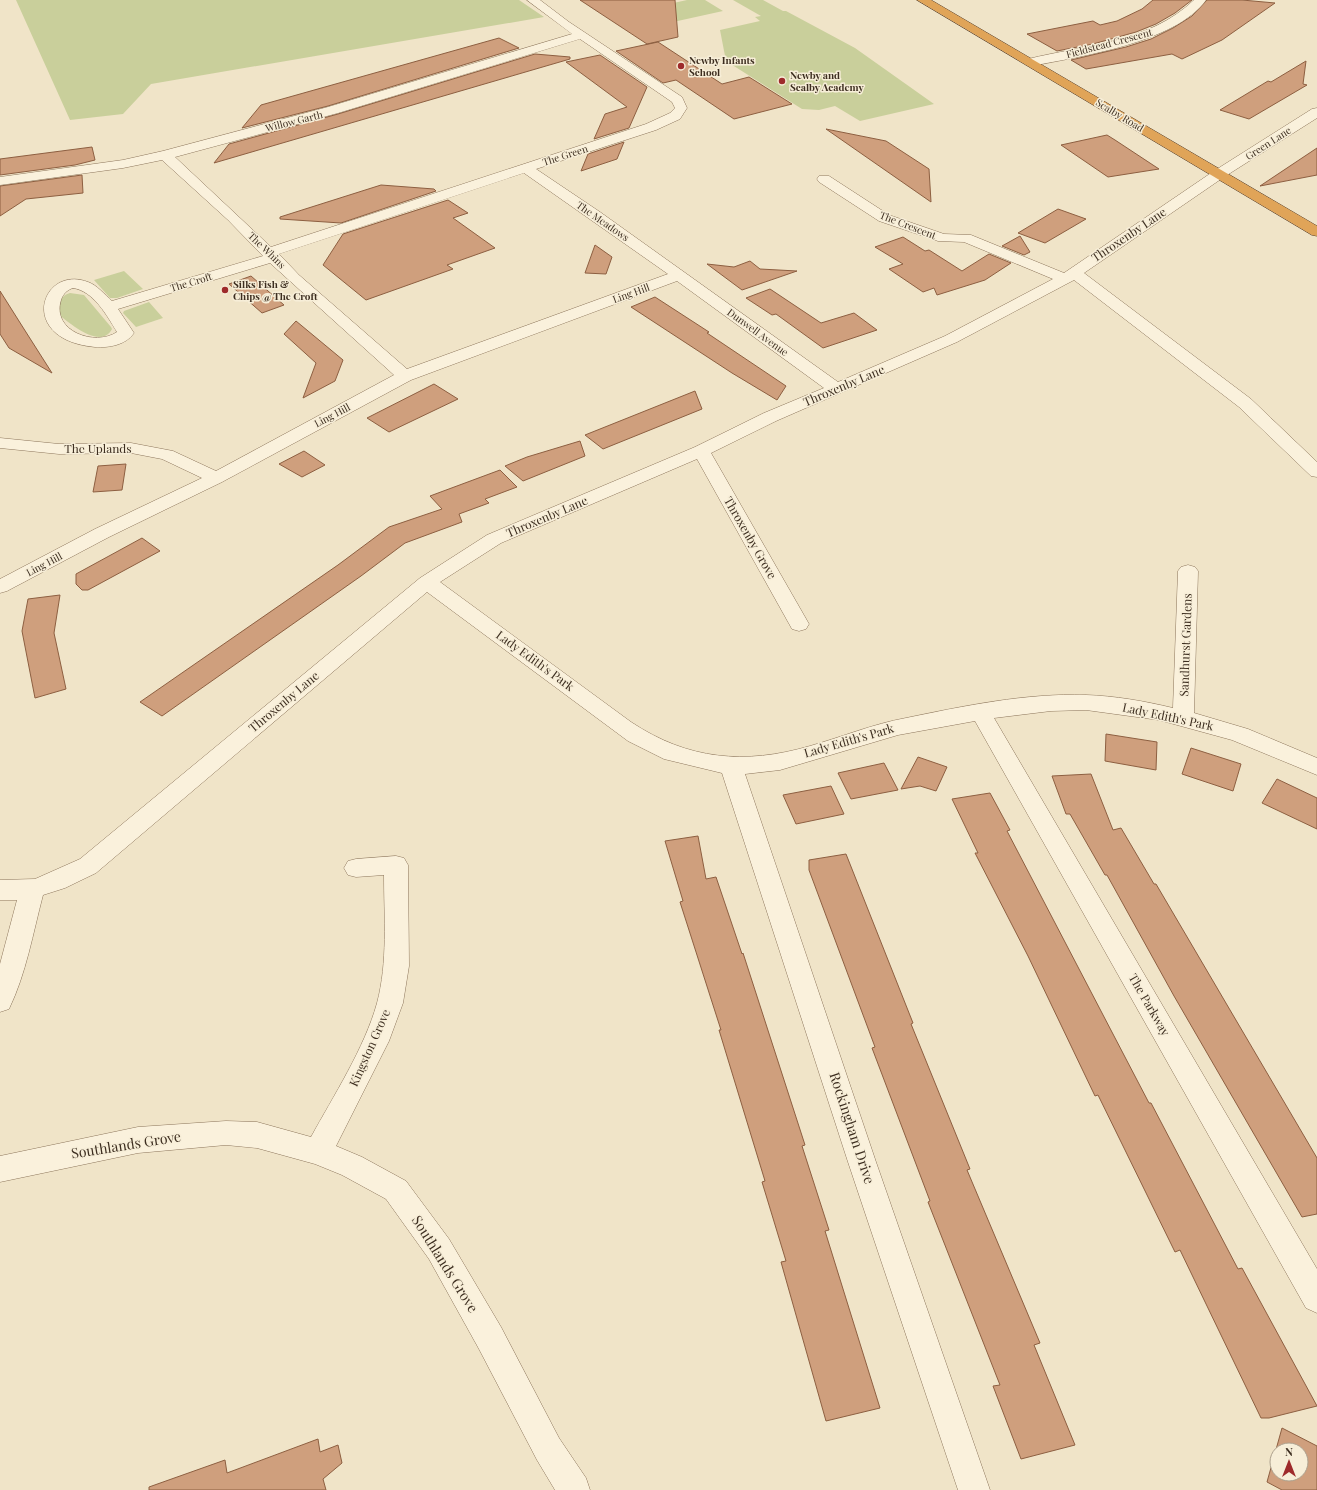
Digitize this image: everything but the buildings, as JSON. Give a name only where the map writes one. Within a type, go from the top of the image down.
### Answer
[{"type":"highway","name":"Scalby Road","points":[[923,0],[1032,62],[1317,232]]},
{"type":"street","name":"The Green","points":[[272,254],[651,127],[675,116],[681,108],[678,100],[581,35],[533,0]]},
{"type":"street","name":"Fieldstead Crescent","points":[[1032,62],[1149,34],[1178,20],[1193,8],[1200,0]]},
{"type":"street","name":"Willow Garth","points":[[0,181],[123,164],[165,155],[333,110],[581,35]]},
{"type":"street","name":"Green Lane","points":[[1219,174],[1317,112]]},
{"type":"street","name":"The Whins","points":[[165,155],[272,254],[294,278],[405,376]]},
{"type":"street","name":"The Meadows","points":[[526,168],[595,214],[678,276]]},
{"type":"street","name":"Throxenby Lane","points":[[0,890],[32,890],[56,883],[88,866],[427,582],[494,540],[701,451],[770,417],[951,339],[1069,275],[1219,174]]},
{"type":"street","name":"The Crescent","points":[[824,180],[884,218],[943,238],[966,238],[1069,275],[1245,403],[1317,472]]},
{"type":"street","name":"The Croft","points":[[109,307],[272,254]]},
{"type":"street","name":"Ling Hill","points":[[0,587],[102,533],[216,478],[405,376],[678,276]]},
{"type":"street","name":"Dunwell Avenue","points":[[678,276],[837,389]]},
{"type":"street","points":[[69,283],[84,286],[109,307],[126,333],[118,340],[98,344],[75,338],[59,330],[53,322],[51,300],[59,289],[69,283]]},
{"type":"street","name":"The Uplands","points":[[0,443],[59,449],[131,448],[168,455],[216,478]]},
{"type":"street","name":"Throxenby Grove","points":[[701,451],[799,624]]},
{"type":"street","name":"Sandhurst Gardens","points":[[1183,719],[1188,571]]},
{"type":"street","name":"Lady Edith's Park","points":[[427,582],[618,723],[652,745],[671,753],[718,765],[761,765],[786,760],[900,726],[1020,706],[1064,703],[1103,704],[1140,709],[1228,730],[1260,741],[1317,767]]},
{"type":"street","name":"The Parkway","points":[[981,712],[1317,1298]]},
{"type":"street","name":"Rockingham Drive","points":[[731,765],[862,1162],[974,1490]]},
{"type":"street","name":"Kingston Grove","points":[[318,1152],[376,1041],[390,1003],[396,966],[396,865],[356,868]]},
{"type":"street","points":[[0,1001],[10,974],[32,890]]},
{"type":"street","name":"Southlands Grove","points":[[0,1169],[138,1140],[226,1133],[257,1135],[318,1152],[352,1166],[396,1190],[439,1249],[490,1338],[548,1449],[574,1490]]},
{"type":"green space","points":[[16,0],[519,0],[544,17],[151,84],[123,114],[70,120]]},
{"type":"green space","points":[[687,0],[705,0],[723,11],[664,24],[642,10]]},
{"type":"green space","points":[[733,0],[763,0],[783,11],[786,11],[855,48],[934,104],[860,121],[835,106],[819,110],[802,109],[726,61],[720,30],[760,21],[755,17],[761,16]]},
{"type":"green space","points":[[124,271],[143,289],[117,298],[110,298],[94,280]]},
{"type":"green space","points":[[70,293],[84,295],[111,327],[112,329],[107,335],[101,337],[86,333],[59,315],[60,301],[63,296]]},
{"type":"green space","points":[[149,302],[163,318],[136,327],[123,313],[124,311]]},
{"type":"place","name":"Newby Infants School","points":[[681,66]]},
{"type":"place","name":"Newby and Scalby Academy","points":[[782,81]]},
{"type":"place","name":"Silks Fish & Chips @ The Croft","points":[[225,290]]}]
